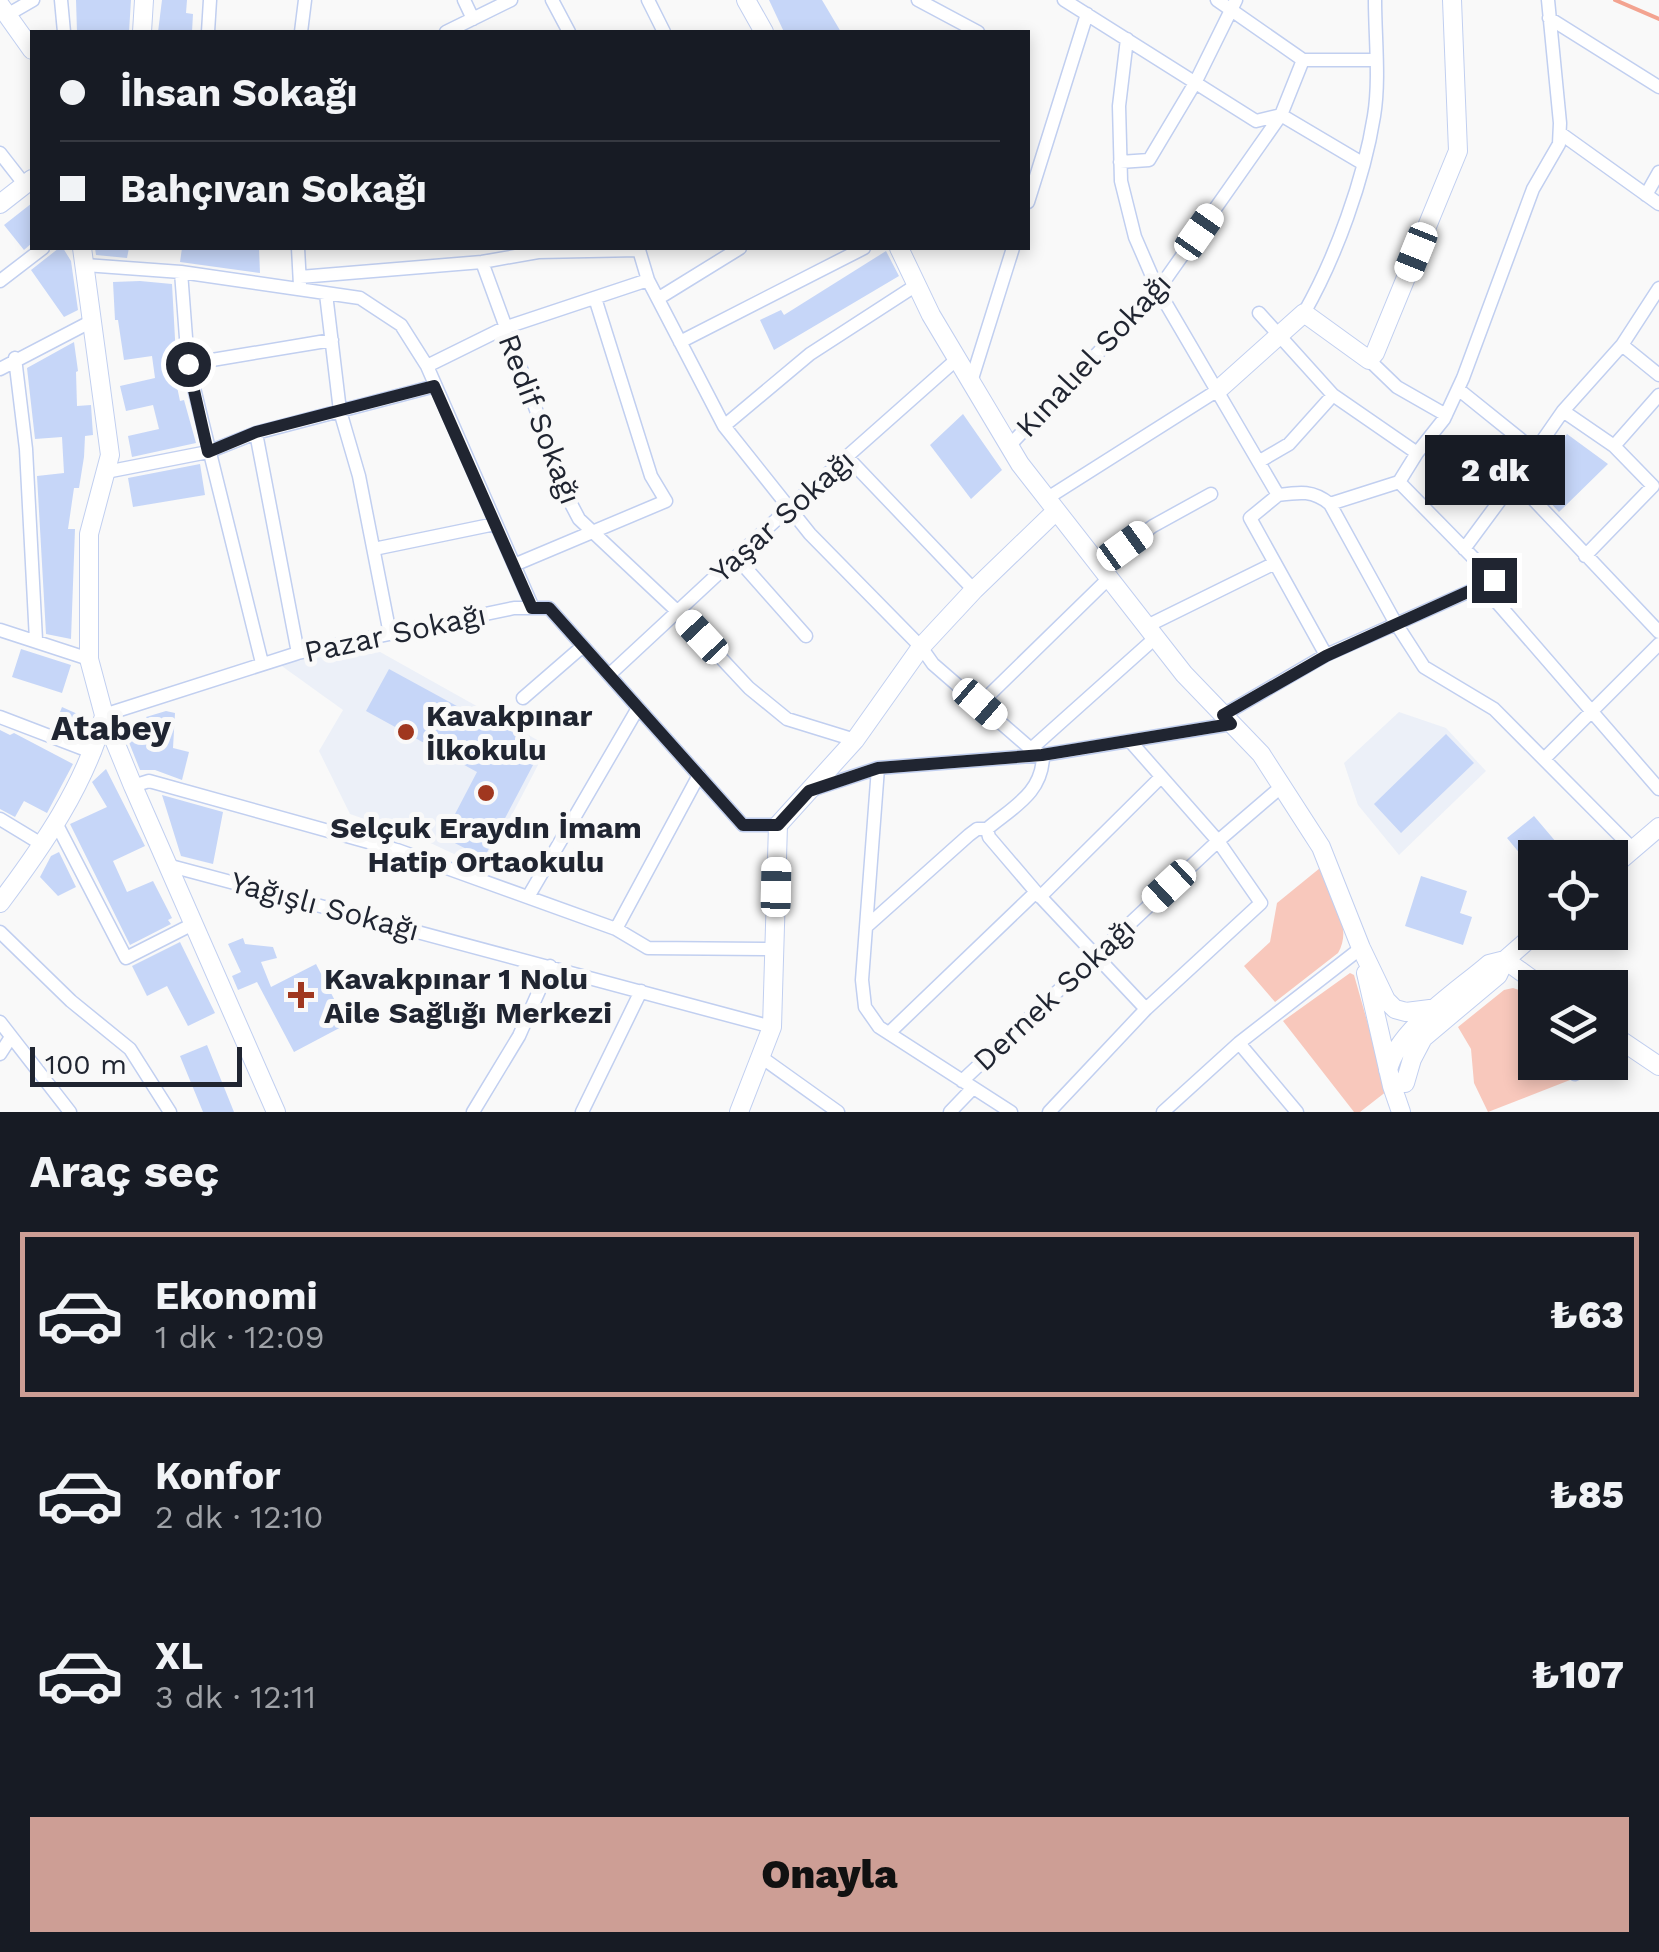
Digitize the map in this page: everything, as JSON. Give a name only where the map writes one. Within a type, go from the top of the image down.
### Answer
[{"type":"street","points":[[30,47],[4,10],[32,0]]},
{"type":"street","points":[[61,0],[64,30]]},
{"type":"street","points":[[142,30],[144,0]]},
{"type":"street","points":[[208,30],[210,0]]},
{"type":"street","points":[[301,30],[305,0]]},
{"type":"street","points":[[464,0],[468,25],[511,0]]},
{"type":"street","points":[[552,0],[568,30]]},
{"type":"street","points":[[648,0],[663,30]]},
{"type":"street","points":[[746,0],[763,30]]},
{"type":"street","points":[[918,0],[959,28]]},
{"type":"street","points":[[1064,0],[1256,121],[1281,115],[1362,164]]},
{"type":"street","points":[[1217,0],[1234,5],[1304,60],[1375,60]]},
{"type":"street","points":[[740,1112],[772,1026],[778,825],[854,740],[921,647],[1051,505],[1218,390],[1304,313],[1322,281],[1375,114],[1375,0]]},
{"type":"street","points":[[1369,360],[1458,151],[1452,0]]},
{"type":"street","points":[[1330,504],[1399,482],[1446,415],[1458,389],[1533,189],[1558,144],[1548,0]]},
{"type":"street","points":[[1120,162],[1149,160],[1196,83],[1234,5]]},
{"type":"street","points":[[1030,196],[1087,14]]},
{"type":"street","points":[[1550,18],[1659,86]]},
{"type":"street","points":[[1127,39],[1119,106],[1120,162],[1135,237],[1158,290],[1278,495]]},
{"type":"street","name":"Kınalıel Sokağı","points":[[1009,446],[1158,290],[1281,115],[1304,60]]},
{"type":"street","points":[[1560,133],[1659,204]]},
{"type":"street","points":[[0,152],[29,182],[0,204]]},
{"type":"street","points":[[1646,195],[1659,172]]},
{"type":"street","points":[[0,280],[40,250]]},
{"type":"street","points":[[298,250],[300,284]]},
{"type":"street","points":[[276,1112],[133,786],[104,715],[88,660],[89,534],[110,455],[84,256],[181,272],[300,284],[538,252],[639,250],[648,280],[724,426],[810,534],[933,664],[1037,752],[1042,769],[1036,787],[987,830],[969,835],[866,927]]},
{"type":"street","points":[[659,298],[737,250]]},
{"type":"street","points":[[680,342],[860,250]]},
{"type":"street","points":[[900,250],[957,359],[1009,446],[1051,505],[1149,633],[1261,754],[1321,847],[1386,1000],[1395,1009],[1412,1013],[1438,1008]]},
{"type":"street","points":[[971,382],[1012,250]]},
{"type":"street","name":"Redif Sokağı","points":[[482,262],[568,500],[579,518],[678,612],[749,688],[787,719],[854,740]]},
{"type":"street","points":[[181,272],[188,364],[262,662]]},
{"type":"street","points":[[427,366],[504,328],[648,280]]},
{"type":"street","points":[[300,284],[326,294],[360,298],[401,325],[427,366],[532,608],[549,608],[743,825],[778,825]]},
{"type":"street","points":[[724,426],[810,354],[918,284]]},
{"type":"street","points":[[1464,549],[1563,410],[1622,345],[1659,288]]},
{"type":"street","points":[[326,294],[340,411],[390,634]]},
{"type":"street","points":[[514,566],[666,501],[651,476],[594,298]]},
{"type":"street","points":[[1259,313],[1333,395],[1417,452]]},
{"type":"street","points":[[1304,313],[1369,360],[1397,387],[1446,415]]},
{"type":"street","points":[[0,369],[92,321]]},
{"type":"street","points":[[188,364],[332,340]]},
{"type":"street","points":[[1622,345],[1659,375]]},
{"type":"street","points":[[15,358],[26,449],[36,640]]},
{"type":"street","name":"Yaşar Sokağı","points":[[609,675],[957,359]]},
{"type":"street","points":[[106,472],[208,452],[256,432],[434,386]]},
{"type":"street","points":[[1458,389],[1535,450]]},
{"type":"street","points":[[1260,462],[1289,444],[1333,395]]},
{"type":"street","points":[[1614,446],[1659,395]]},
{"type":"street","points":[[1563,410],[1614,446],[1656,489],[1586,556]]},
{"type":"street","points":[[256,432],[298,653]]},
{"type":"street","points":[[847,457],[974,590]]},
{"type":"street","points":[[1515,480],[1659,632]]},
{"type":"street","points":[[1399,482],[1464,549],[1588,712],[1659,789]]},
{"type":"street","points":[[980,704],[1103,573],[1153,526],[1212,494]]},
{"type":"street","points":[[1326,656],[1250,518],[1278,495],[1319,494],[1330,504],[1424,667],[1494,709],[1633,849]]},
{"type":"street","points":[[374,549],[495,524]]},
{"type":"street","points":[[736,557],[806,636]]},
{"type":"street","points":[[1037,752],[1149,633],[1274,563]]},
{"type":"street","points":[[809,791],[878,768],[1130,740],[1227,719],[1326,656],[1488,583]]},
{"type":"street","name":"Pazar Sokağı","points":[[104,715],[262,662],[514,608],[532,608]]},
{"type":"street","points":[[0,630],[88,660]]},
{"type":"street","points":[[1544,760],[1659,644]]},
{"type":"street","points":[[523,698],[583,646]]},
{"type":"street","points":[[528,897],[638,708]]},
{"type":"street","points":[[0,902],[43,846],[94,753],[104,715]]},
{"type":"street","points":[[0,717],[94,753]]},
{"type":"street","points":[[1049,1112],[1146,1009],[1261,903],[1218,841],[1130,740]]},
{"type":"street","points":[[878,768],[862,980],[865,1007],[879,1027],[1010,1112]]},
{"type":"street","points":[[616,929],[699,776]]},
{"type":"street","points":[[889,1033],[1161,777]]},
{"type":"street","points":[[133,786],[150,781],[378,844],[616,929],[648,948],[774,949]]},
{"type":"street","name":"Dernek Sokağı","points":[[950,1112],[968,1085],[1096,955],[1281,787]]},
{"type":"street","points":[[0,819],[43,846]]},
{"type":"street","points":[[55,821],[126,958],[192,924]]},
{"type":"street","points":[[1628,853],[1659,827]]},
{"type":"street","points":[[987,830],[1038,895],[1146,1009]]},
{"type":"street","name":"Yağışlı Sokağı","points":[[167,865],[772,1026]]},
{"type":"street","points":[[0,932],[71,1002],[130,1049],[170,1112]]},
{"type":"street","points":[[1361,948],[1388,1070],[1404,1112]]},
{"type":"street","points":[[1164,1112],[1239,1044],[1361,948]]},
{"type":"street","points":[[1405,1084],[1422,1038],[1498,975],[1505,960],[1518,949]]},
{"type":"street","points":[[1505,960],[1519,970]]},
{"type":"street","points":[[1388,1070],[1398,1042],[1490,964],[1505,960]]},
{"type":"street","points":[[473,1112],[519,1036],[550,966]]},
{"type":"street","points":[[1376,978],[1398,1042],[1405,1084],[1404,1112]]},
{"type":"street","points":[[582,1112],[641,991]]},
{"type":"street","points":[[1374,1009],[1384,1030],[1398,1042]]},
{"type":"street","points":[[0,1022],[70,1112]]},
{"type":"street","points":[[0,1054],[11,1037]]},
{"type":"street","points":[[1398,1042],[1422,1038]]},
{"type":"street","points":[[1239,1044],[1297,1112]]},
{"type":"street","points":[[1628,1045],[1659,1066]]},
{"type":"street","points":[[761,1057],[838,1112]]},
{"type":"shaded area","name":"Kavakpınar İlkokulu","points":[[373,648],[548,746],[484,868],[424,840],[350,814],[319,751],[343,710],[279,664]]},
{"type":"shaded area","points":[[1399,712],[1446,728],[1486,771],[1399,855],[1358,805],[1344,763]]},
{"type":"shaded area","points":[[1320,868],[1339,910],[1342,943],[1338,953],[1275,1002],[1244,966],[1270,942],[1277,903]]},
{"type":"shaded area","points":[[1350,973],[1354,975],[1387,1091],[1360,1112],[1354,1112],[1283,1021]]},
{"type":"shaded area","points":[[1504,990],[1518,990],[1518,1080],[1570,1080],[1488,1112],[1474,1083],[1471,1049],[1458,1027]]},
{"type":"building","points":[[76,0],[131,0],[129,30],[77,30]]},
{"type":"building","points":[[162,0],[187,0],[186,13],[193,14],[192,30],[158,30]]},
{"type":"building","points":[[769,0],[822,0],[840,30],[783,30]]},
{"type":"building","points":[[30,205],[30,245],[24,250],[4,225]]},
{"type":"building","points":[[56,250],[64,250],[71,261],[78,310],[64,317],[31,270]]},
{"type":"building","points":[[95,250],[129,250],[127,258],[96,255]]},
{"type":"building","points":[[182,250],[259,250],[260,273],[180,262]]},
{"type":"building","points":[[886,251],[899,276],[774,350],[760,320],[781,310],[784,315]]},
{"type":"building","points":[[113,282],[172,284],[176,357],[171,358],[180,401],[184,400],[196,443],[132,457],[128,436],[159,429],[153,405],[126,411],[120,386],[155,378],[152,356],[124,360],[115,320]]},
{"type":"building","points":[[74,342],[77,406],[91,405],[93,435],[85,436],[79,488],[74,488],[68,529],[75,529],[71,639],[46,634],[37,476],[64,473],[62,437],[35,439],[27,368]]},
{"type":"building","points":[[963,414],[1002,470],[971,499],[930,445]]},
{"type":"building","points":[[1567,434],[1608,464],[1559,512],[1531,482]]},
{"type":"building","points":[[200,464],[205,495],[133,507],[128,478]]},
{"type":"building","points":[[21,649],[71,665],[62,693],[12,677]]},
{"type":"building","points":[[389,669],[542,748],[484,858],[443,837],[477,772],[366,711]]},
{"type":"building","points":[[62,707],[82,716],[87,726],[82,738],[54,727]]},
{"type":"building","points":[[166,711],[175,713],[173,748],[189,752],[182,780],[155,770],[140,770],[126,735],[149,741],[146,717]]},
{"type":"building","points":[[0,730],[14,733],[73,764],[47,813],[24,801],[15,817],[0,809]]},
{"type":"building","points":[[1446,734],[1474,763],[1401,833],[1374,804]]},
{"type":"building","points":[[106,769],[145,846],[113,861],[127,892],[153,881],[172,918],[168,920],[171,924],[130,945],[70,824],[107,807],[92,782]]},
{"type":"building","points":[[162,795],[223,812],[213,864],[181,856]]},
{"type":"building","points":[[1534,816],[1554,840],[1518,840],[1518,851],[1507,838]]},
{"type":"building","points":[[59,852],[76,887],[58,896],[40,877],[51,856]]},
{"type":"building","points":[[1421,876],[1467,891],[1460,913],[1472,917],[1463,945],[1405,926]]},
{"type":"building","points":[[243,938],[245,944],[273,947],[277,958],[261,962],[271,987],[316,964],[347,1024],[294,1052],[257,982],[238,990],[232,976],[241,972],[228,944]]},
{"type":"building","points":[[180,942],[215,1013],[188,1026],[167,986],[147,996],[132,966]]},
{"type":"building","points":[[207,1045],[234,1112],[203,1112],[180,1056]]},
{"type":"waterway","points":[[1615,0],[1659,19]]},
{"type":"place","name":"Kavakpınar İlkokulu","points":[[406,732]]},
{"type":"place","name":"Selçuk Eraydın İmam Hatip Ortaokulu","points":[[486,793]]},
{"type":"place","name":"Kavakpınar 1 Nolu Aile Sağlığı Merkezi","points":[[301,995]]},
{"type":"district","name":"Atabey","points":[[111,728]]},
{"type":"route","points":[[188,364],[208,452],[256,432],[434,386],[532,608],[549,608],[743,825],[778,825],[809,791],[878,768],[1042,755],[1231,724],[1223,715],[1326,656],[1494,580]]}]
